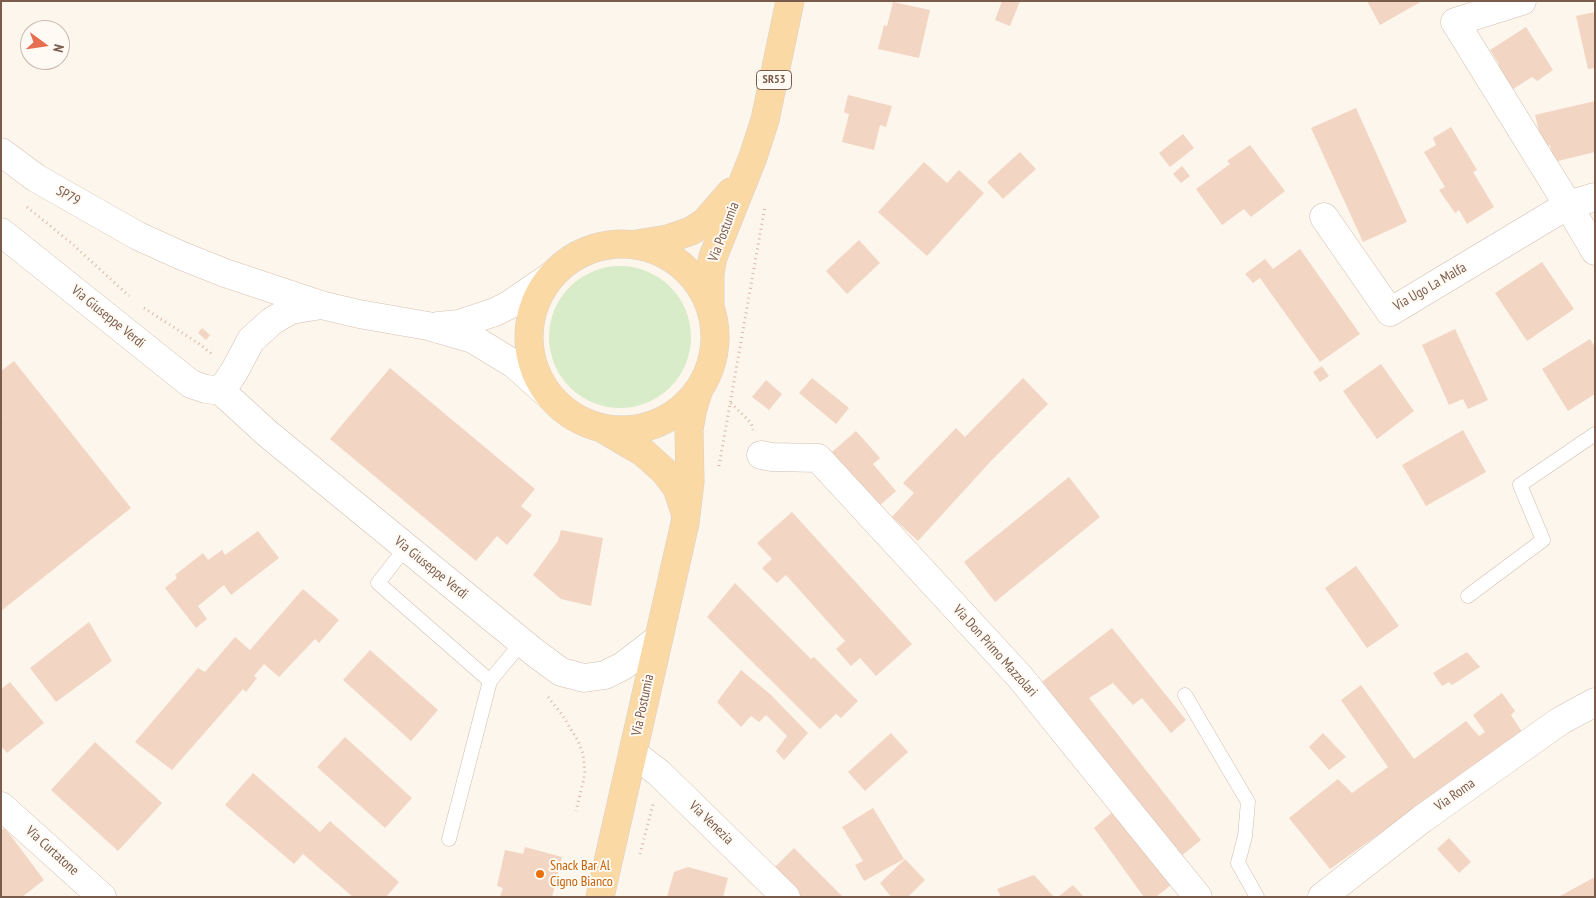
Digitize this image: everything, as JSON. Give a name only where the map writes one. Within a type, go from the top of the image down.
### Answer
[{"type":"main road","name":"Via Postumia","points":[[711,310],[709,283],[713,257],[753,157],[765,120],[790,1]]},
{"type":"main road","name":"Via Postumia","points":[[634,244],[668,239],[700,226],[712,215],[732,190],[753,157]]},
{"type":"main road","points":[[616,243],[634,244],[652,248],[669,256],[684,267],[706,297],[711,310],[715,333],[713,353],[708,371],[699,388],[687,403],[672,415],[655,424],[637,429],[618,430],[580,421],[564,411],[551,397],[540,382],[532,364],[528,345],[529,326],[533,308],[540,291],[564,263],[580,253],[598,246],[616,243]]},
{"type":"main road","name":"Via Postumia","points":[[600,897],[686,513],[690,482],[689,429],[692,408],[699,388]]},
{"type":"main road","points":[[599,427],[644,453],[665,472],[677,488],[686,513]]},
{"type":"street","points":[[1522,1],[1454,22],[1595,250]]},
{"type":"street","name":"SP79","points":[[1,152],[36,178],[138,236],[225,273],[321,305],[359,314],[428,326]]},
{"type":"street","name":"Via Ugo La Malfa","points":[[1324,217],[1390,312],[1568,205],[1595,197]]},
{"type":"street","name":"Via Giuseppe Verdi","points":[[1,232],[191,384],[221,391],[268,434],[550,665],[561,672],[584,678],[605,675],[622,666],[658,639]]},
{"type":"street","points":[[428,326],[459,324],[484,317],[509,305],[551,276]]},
{"type":"street","points":[[221,391],[234,372],[251,340],[272,321],[291,310],[321,305]]},
{"type":"street","points":[[428,326],[473,339],[491,348],[514,364],[551,397]]},
{"type":"street","name":"Via Don Primo Mazzolari","points":[[761,454],[772,457],[818,458],[1020,677],[1198,897]]},
{"type":"street","name":"Via Roma","points":[[1322,897],[1422,819],[1560,721],[1595,702]]},
{"type":"street","name":"Via Venezia","points":[[633,753],[659,773],[786,897]]},
{"type":"street","name":"Via Curtatone","points":[[1,806],[102,897]]},
{"type":"lane","points":[[1468,596],[1543,540],[1520,485],[1595,434]]},
{"type":"lane","points":[[406,548],[378,583],[490,681]]},
{"type":"lane","points":[[449,840],[490,681],[522,642]]},
{"type":"lane","points":[[1185,695],[1248,802],[1245,836],[1238,863],[1257,897]]},
{"type":"path","points":[[718,468],[766,196]]},
{"type":"path","points":[[24,204],[70,242],[132,299]]},
{"type":"path","points":[[139,305],[198,343],[216,357]]},
{"type":"path","points":[[731,402],[750,423],[761,454]]},
{"type":"path","points":[[639,858],[653,803]]},
{"type":"green space","points":[[620,266],[634,267],[647,271],[660,278],[670,287],[679,297],[686,310],[690,323],[690,351],[686,364],[679,377],[670,387],[660,396],[647,403],[634,407],[620,408],[606,407],[593,403],[580,396],[570,387],[561,377],[554,364],[550,351],[549,337],[550,323],[554,310],[561,297],[570,287],[580,278],[593,271],[606,267]]},
{"type":"building","points":[[1002,1],[1020,1],[1010,26],[995,20]]},
{"type":"building","points":[[1367,1],[1422,1],[1380,25]]},
{"type":"building","points":[[893,2],[930,10],[919,58],[878,49],[884,25],[887,26]]},
{"type":"building","points":[[1595,12],[1595,68],[1588,69],[1576,16]]},
{"type":"building","points":[[1526,27],[1553,70],[1537,81],[1532,77],[1510,91],[1496,68],[1499,64],[1490,50]]},
{"type":"building","points":[[848,95],[892,106],[886,127],[880,125],[874,150],[842,142],[849,114],[844,112]]},
{"type":"building","points":[[1595,101],[1595,152],[1554,162],[1550,145],[1543,147],[1535,115]]},
{"type":"building","points":[[1356,108],[1407,222],[1363,242],[1311,128]]},
{"type":"building","points":[[1451,127],[1477,170],[1473,172],[1494,207],[1467,224],[1459,210],[1455,213],[1439,190],[1445,187],[1424,152],[1436,145],[1433,138]]},
{"type":"building","points":[[1183,134],[1194,148],[1170,167],[1159,153]]},
{"type":"building","points":[[1250,145],[1285,191],[1251,217],[1244,209],[1222,225],[1196,189],[1230,164],[1227,161]]},
{"type":"building","points":[[1020,152],[1036,169],[1003,199],[987,182]]},
{"type":"building","points":[[924,162],[947,183],[959,170],[984,193],[927,256],[878,212]]},
{"type":"building","points":[[1182,166],[1190,176],[1181,183],[1173,174]]},
{"type":"building","points":[[859,240],[880,263],[847,294],[826,271]]},
{"type":"building","points":[[1300,249],[1360,334],[1320,362],[1260,278],[1253,283],[1245,274],[1265,259],[1273,269]]},
{"type":"building","points":[[1542,262],[1574,309],[1527,341],[1495,293]]},
{"type":"building","points":[[202,328],[210,335],[206,340],[198,333]]},
{"type":"building","points":[[1455,329],[1488,400],[1468,409],[1463,399],[1449,405],[1422,345]]},
{"type":"building","points":[[1590,339],[1595,347],[1595,394],[1568,411],[1542,369]]},
{"type":"building","points":[[14,361],[131,508],[1,611],[1,419],[3,418],[1,416],[1,371]]},
{"type":"building","points":[[1381,364],[1414,411],[1377,439],[1343,391]]},
{"type":"building","points":[[1322,366],[1329,376],[1320,382],[1313,372]]},
{"type":"building","points":[[390,368],[535,489],[521,506],[532,515],[507,545],[497,536],[476,561],[330,439]]},
{"type":"building","points":[[812,378],[849,408],[836,424],[799,393]]},
{"type":"building","points":[[1023,378],[1048,404],[991,461],[918,541],[892,517],[914,493],[903,483],[956,428],[965,437]]},
{"type":"building","points":[[766,380],[782,394],[769,410],[752,397]]},
{"type":"building","points":[[1463,430],[1486,472],[1426,506],[1402,465]]},
{"type":"building","points":[[856,431],[880,458],[873,464],[896,491],[879,506],[832,452]]},
{"type":"building","points":[[1069,477],[1100,517],[995,602],[964,562]]},
{"type":"building","points":[[792,512],[912,644],[876,676],[860,658],[851,666],[836,649],[845,641],[786,575],[777,583],[762,568],[772,559],[757,543]]},
{"type":"building","points":[[561,530],[603,538],[591,606],[561,599],[533,575],[558,541]]},
{"type":"building","points":[[258,531],[279,558],[231,595],[224,585],[198,606],[207,619],[196,628],[165,588],[177,578],[175,575],[203,553],[208,560],[222,550],[225,555]]},
{"type":"building","points":[[1356,566],[1399,626],[1367,648],[1325,588]]},
{"type":"building","points":[[735,583],[811,659],[814,657],[858,701],[841,718],[836,714],[820,729],[707,617]]},
{"type":"building","points":[[303,589],[339,620],[319,643],[315,639],[279,677],[264,664],[254,676],[257,678],[246,692],[243,689],[172,770],[135,742],[198,668],[205,672],[235,637],[250,650]]},
{"type":"building","points":[[89,622],[112,661],[56,702],[30,668]]},
{"type":"building","points":[[1112,628],[1186,720],[1171,733],[1142,698],[1133,705],[1113,683],[1089,698],[1201,840],[1175,861],[1039,684]]},
{"type":"building","points":[[370,650],[438,710],[411,741],[343,680]]},
{"type":"building","points":[[1467,652],[1480,667],[1452,685],[1449,682],[1442,686],[1433,673]]},
{"type":"building","points":[[741,670],[770,694],[808,733],[784,760],[776,751],[787,736],[766,715],[759,722],[751,716],[741,727],[717,702]]},
{"type":"building","points":[[10,682],[44,723],[7,753],[1,746],[1,689]]},
{"type":"building","points":[[1361,685],[1414,759],[1466,721],[1479,736],[1485,732],[1473,715],[1502,693],[1515,711],[1511,715],[1522,732],[1330,869],[1289,818],[1338,779],[1352,793],[1388,767],[1341,700]]},
{"type":"building","points":[[891,733],[908,752],[865,791],[848,772]]},
{"type":"building","points":[[1323,733],[1346,757],[1329,770],[1309,747]]},
{"type":"building","points":[[345,737],[412,798],[385,828],[317,767]]},
{"type":"building","points":[[95,742],[162,803],[118,851],[51,790]]},
{"type":"building","points":[[253,773],[320,832],[330,821],[399,882],[386,897],[353,897],[303,854],[294,864],[225,805]]},
{"type":"building","points":[[873,808],[904,859],[864,881],[855,865],[863,861],[842,827]]},
{"type":"building","points":[[1117,808],[1176,881],[1156,897],[1144,897],[1094,828]]},
{"type":"building","points":[[5,828],[44,880],[22,897],[1,897],[1,830]]},
{"type":"building","points":[[1449,838],[1471,862],[1459,873],[1437,849]]},
{"type":"building","points":[[525,847],[562,857],[552,897],[500,897],[503,888],[497,886],[505,850],[523,854]]},
{"type":"building","points":[[794,848],[843,897],[791,897],[768,874]]},
{"type":"building","points":[[905,859],[925,880],[908,897],[891,897],[880,883]]},
{"type":"building","points":[[688,867],[728,878],[723,897],[667,897],[674,872]]},
{"type":"building","points":[[1034,875],[1054,897],[1001,897],[997,889]]},
{"type":"building","points":[[1595,877],[1595,897],[1558,897]]},
{"type":"building","points":[[1073,885],[1084,897],[1058,897]]},
{"type":"place","name":"Snack Bar Al Cigno Bianco","points":[[540,874]]}]
